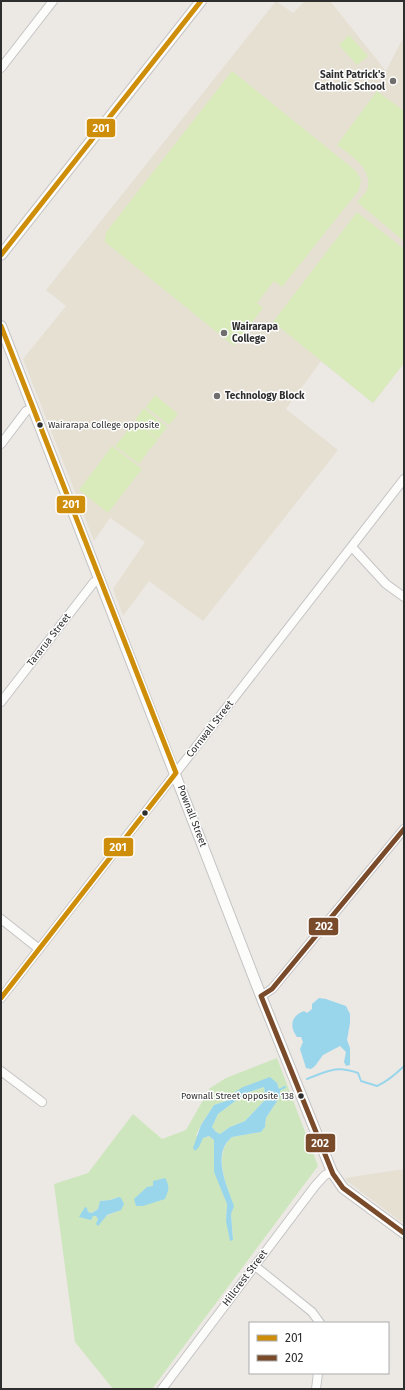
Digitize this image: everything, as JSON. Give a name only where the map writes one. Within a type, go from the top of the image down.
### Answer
[{"type":"street","points":[[1,68],[53,1]]},
{"type":"street","points":[[1,255],[201,1]]},
{"type":"street","name":"Pownall Street","points":[[1,326],[99,580],[176,773],[261,996],[332,1172],[343,1188],[404,1233]]},
{"type":"street","points":[[1,444],[26,411],[32,408]]},
{"type":"street","name":"Cornwall Street","points":[[1,998],[404,479]]},
{"type":"street","points":[[352,547],[386,584],[404,597]]},
{"type":"street","name":"Tararua Street","points":[[1,702],[94,582],[99,580]]},
{"type":"street","points":[[261,996],[272,989],[404,829]]},
{"type":"street","points":[[1,919],[38,949]]},
{"type":"street","points":[[1,1071],[42,1102]]},
{"type":"street","name":"Hillcrest Street","points":[[162,1389],[315,1186],[325,1175],[332,1172]]},
{"type":"street","points":[[255,1266],[312,1312],[319,1322]]},
{"type":"street","points":[[316,1389],[318,1374]]},
{"type":"shaded area","name":"Wairarapa College","points":[[276,1],[293,13],[305,1],[330,1],[386,71],[404,36],[404,363],[373,403],[321,361],[286,409],[338,450],[203,621],[149,581],[123,616],[113,589],[145,542],[110,518],[94,541],[23,359],[66,306],[46,290]]},
{"type":"shaded area","points":[[404,1169],[404,1224],[345,1178]]},
{"type":"green space","points":[[349,35],[368,56],[357,65],[339,45]]},
{"type":"green space","points":[[232,71],[356,171],[361,180],[359,190],[282,287],[274,281],[257,303],[263,308],[234,346],[105,242],[107,231]]},
{"type":"green space","points":[[377,91],[404,111],[404,241],[357,202],[367,190],[367,176],[360,163],[337,145]]},
{"type":"green space","points":[[357,212],[404,249],[404,363],[373,403],[273,322]]},
{"type":"green space","points":[[155,395],[178,414],[169,425],[146,407]]},
{"type":"green space","points":[[144,408],[167,427],[158,439],[135,420]]},
{"type":"green space","points":[[135,421],[158,440],[148,451],[146,450],[148,452],[139,464],[115,446],[125,434],[128,436],[125,433]]},
{"type":"green space","points":[[112,446],[142,469],[108,513],[79,490]]},
{"type":"green space","points":[[277,1058],[318,1166],[152,1389],[113,1389],[75,1342],[54,1184],[88,1173],[133,1114],[162,1139],[186,1130],[210,1088],[226,1078]],"holes":[[[277,1083],[281,1095],[266,1118],[265,1127],[260,1132],[232,1137],[226,1144],[223,1152],[223,1170],[233,1206],[231,1214],[233,1239],[226,1221],[227,1204],[221,1188],[214,1140],[209,1136],[202,1138],[196,1135],[214,1105],[229,1100],[235,1092]],[[119,1197],[116,1212],[98,1219],[96,1216],[82,1211],[87,1208],[88,1212],[92,1213],[98,1209],[101,1201]]]},
{"type":"green space","points":[[264,1087],[266,1099],[245,1121],[230,1127],[220,1134],[216,1132],[212,1127],[218,1114],[246,1093]]},
{"type":"water","points":[[319,998],[346,1006],[350,1014],[347,1040],[350,1048],[350,1065],[346,1066],[344,1062],[346,1052],[340,1046],[323,1055],[311,1069],[306,1068],[300,1049],[303,1042],[301,1037],[297,1037],[294,1033],[292,1025],[296,1016],[304,1011],[307,1013],[312,1009],[312,1004]]},
{"type":"water","points":[[270,1077],[277,1083],[281,1095],[266,1118],[265,1127],[261,1132],[232,1137],[222,1152],[222,1170],[234,1206],[231,1214],[233,1240],[230,1241],[226,1221],[227,1204],[214,1172],[214,1140],[209,1136],[203,1138],[199,1147],[195,1151],[193,1148],[201,1125],[214,1105],[229,1100],[235,1092],[243,1087]],"holes":[[[264,1087],[266,1099],[245,1121],[230,1127],[220,1134],[212,1127],[218,1114],[246,1093]]]},
{"type":"water","points":[[165,1178],[168,1183],[168,1188],[165,1199],[143,1206],[136,1206],[134,1199],[147,1187],[153,1186],[153,1181]]},
{"type":"water","points":[[119,1197],[124,1204],[121,1210],[107,1215],[98,1226],[96,1224],[98,1219],[96,1216],[93,1216],[91,1220],[79,1217],[85,1207],[87,1208],[88,1212],[92,1213],[98,1209],[100,1201]]},
{"type":"waterway","points":[[307,1079],[332,1070],[344,1069],[358,1073],[361,1081],[377,1086],[392,1077],[404,1066]]},
{"type":"waterway","points":[[279,1090],[285,1087]]},
{"type":"transit line","name":"201","points":[[1,255],[201,1]]},
{"type":"transit line","name":"201","points":[[1,326],[176,773],[1,998]]},
{"type":"transit line","name":"202","points":[[404,829],[272,989],[261,996],[333,1174],[343,1188],[404,1233]]},
{"type":"place","name":"Saint Patrick's Catholic School","points":[[393,81]]},
{"type":"place","name":"Wairarapa College","points":[[224,333]]},
{"type":"place","name":"Technology Block","points":[[217,396]]},
{"type":"place","name":"Wairarapa College opposite","points":[[40,425]]},
{"type":"place","name":"Pownall Street opposite 138","points":[[301,1096]]}]
